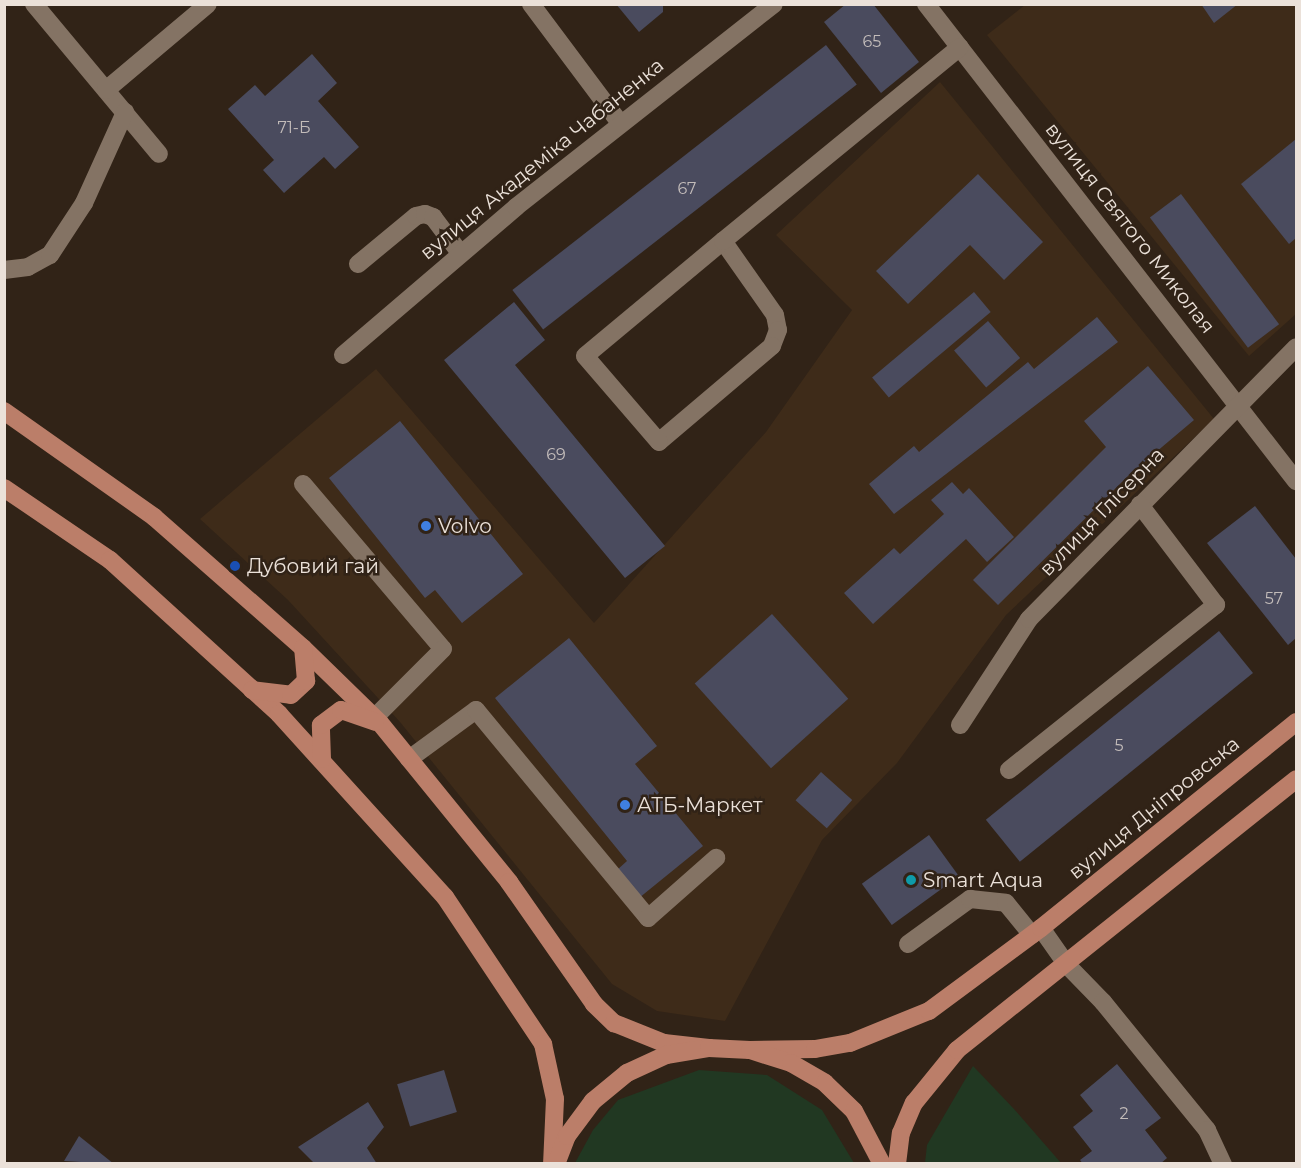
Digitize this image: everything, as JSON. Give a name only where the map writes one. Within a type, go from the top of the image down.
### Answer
[{"type":"main road","points":[[4,411],[154,518],[303,648],[377,721],[509,882],[594,1004],[614,1023],[664,1043],[750,1050],[791,1063],[825,1083],[854,1111],[882,1164]]},
{"type":"main road","points":[[4,488],[110,560],[252,690],[322,759],[445,897],[543,1044],[555,1099],[554,1164]]},
{"type":"main road","points":[[252,690],[291,695],[306,681],[303,648]]},
{"type":"main road","points":[[322,759],[321,724],[341,710],[377,721]]},
{"type":"main road","name":"вулиця Дніпровська","points":[[750,1050],[814,1049],[850,1043],[891,1029],[928,1011],[1037,932],[1296,722]]},
{"type":"main road","points":[[897,1164],[901,1133],[914,1103],[957,1050],[1067,966],[1296,779]]},
{"type":"main road","points":[[554,1164],[567,1136],[593,1101],[627,1073],[666,1055],[709,1048]]},
{"type":"street","points":[[34,4],[159,154]]},
{"type":"street","points":[[106,90],[208,4]]},
{"type":"street","points":[[531,4],[620,123]]},
{"type":"street","name":"вулиця Академіка Чабаненка","points":[[343,355],[460,253],[620,123],[774,4]]},
{"type":"street","name":"вулиця Святого Миколая","points":[[929,6],[1296,481]]},
{"type":"street","points":[[723,241],[776,315],[778,330],[772,346],[659,442],[585,356],[723,241],[960,47]]},
{"type":"street","points":[[4,270],[28,267],[56,247],[84,203],[125,112]]},
{"type":"street","points":[[358,264],[416,216],[425,214],[433,217],[460,253]]},
{"type":"street","name":"вулиця Глісерна","points":[[960,724],[1029,619],[1296,347]]},
{"type":"street","points":[[303,484],[443,649],[377,721]]},
{"type":"street","points":[[1009,770],[1216,605],[1140,505]]},
{"type":"street","points":[[409,759],[476,710],[648,918],[716,858]]},
{"type":"street","points":[[908,944],[970,899],[1006,903],[1037,932],[1103,1002],[1208,1130],[1223,1164]]},
{"type":"shaded area","points":[[1025,5],[1296,5],[1296,314],[1249,356],[987,35]]},
{"type":"shaded area","points":[[940,82],[1214,419],[1006,615],[897,763],[822,840],[725,1021],[657,1011],[612,984],[400,722],[288,600],[200,519],[376,369],[594,623],[766,432],[852,310],[776,235]]},
{"type":"green space","points":[[973,1066],[1061,1163],[925,1163],[927,1145]]},
{"type":"green space","points":[[699,1070],[767,1075],[822,1110],[854,1163],[575,1163],[593,1130],[618,1100]]},
{"type":"building","points":[[616,4],[663,4],[663,12],[639,32]]},
{"type":"building","points":[[846,4],[873,4],[919,62],[881,93],[824,22]]},
{"type":"building","points":[[1201,4],[1238,4],[1214,23]]},
{"type":"building","points":[[826,45],[857,84],[543,329],[512,290]]},
{"type":"building","points":[[312,54],[337,83],[318,101],[359,147],[335,169],[324,157],[284,193],[263,170],[274,160],[228,109],[255,85],[265,96]]},
{"type":"building","points":[[1296,139],[1296,238],[1289,244],[1241,184]]},
{"type":"building","points":[[978,174],[1043,242],[1004,280],[970,245],[908,304],[876,271]]},
{"type":"building","points":[[1181,194],[1279,324],[1248,348],[1150,217]]},
{"type":"building","points":[[974,292],[991,312],[889,397],[872,377]]},
{"type":"building","points":[[514,302],[545,340],[515,365],[665,546],[625,578],[444,360]]},
{"type":"building","points":[[1097,317],[1118,342],[894,514],[869,484],[914,446],[919,452],[1028,362],[1034,369]]},
{"type":"building","points":[[988,321],[1020,358],[986,388],[954,351]]},
{"type":"building","points":[[1148,366],[1194,420],[1130,474],[998,605],[973,580],[1106,447],[1084,421]]},
{"type":"building","name":"Volvo","points":[[400,421],[523,574],[462,623],[435,590],[425,598],[329,478]]},
{"type":"building","points":[[952,482],[963,494],[969,488],[1014,537],[987,562],[966,539],[873,624],[844,593],[894,548],[900,554],[944,514],[931,500]]},
{"type":"building","points":[[1255,506],[1296,559],[1296,638],[1288,645],[1207,543]]},
{"type":"building","points":[[772,614],[848,699],[771,768],[695,684]]},
{"type":"building","points":[[1219,631],[1253,673],[1020,862],[986,820]]},
{"type":"building","name":"АТБ-Маркет","points":[[569,638],[657,746],[635,764],[703,846],[639,898],[617,870],[627,861],[495,698]]},
{"type":"building","points":[[821,772],[852,800],[827,828],[796,800]]},
{"type":"building","name":"Smart Aqua","points":[[929,835],[959,876],[892,925],[862,884]]},
{"type":"building","points":[[1117,1064],[1161,1118],[1145,1130],[1167,1158],[1160,1164],[1083,1164],[1080,1160],[1092,1151],[1073,1127],[1093,1111],[1080,1095]]},
{"type":"building","points":[[444,1070],[457,1112],[410,1126],[397,1084]]},
{"type":"building","points":[[368,1102],[384,1127],[367,1148],[377,1164],[315,1164],[298,1147]]},
{"type":"building","points":[[79,1136],[114,1164],[64,1161]]},
{"type":"place","name":"Volvo","points":[[426,526]]},
{"type":"place","name":"Дубовий гай","points":[[235,566]]},
{"type":"place","name":"АТБ-Маркет","points":[[625,805]]},
{"type":"place","name":"Smart Aqua","points":[[911,880]]}]
